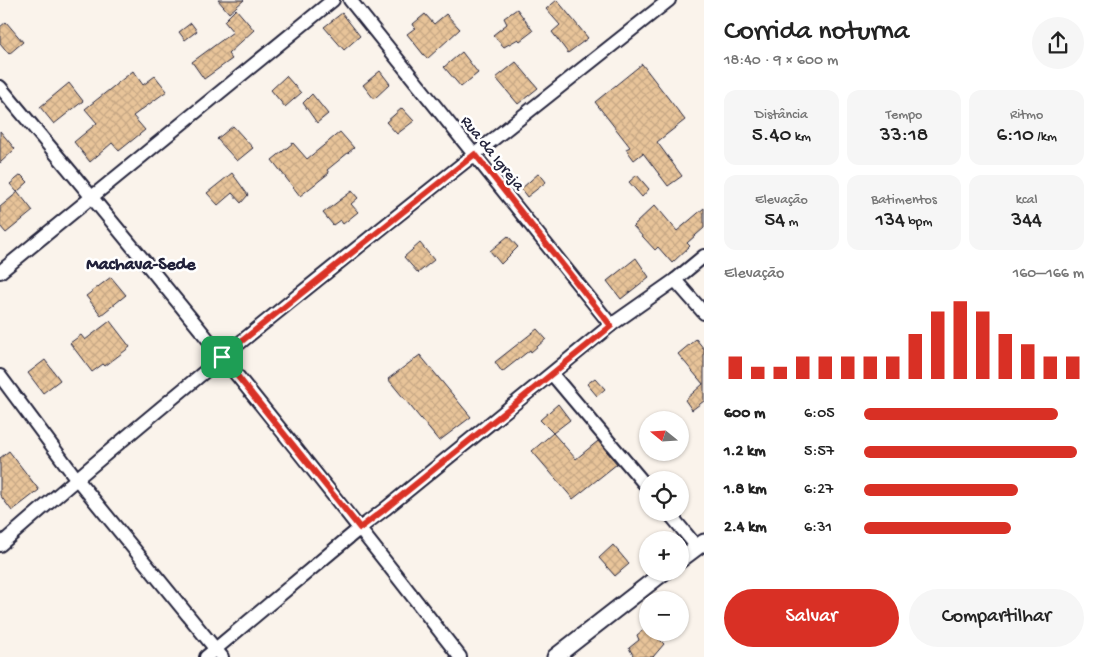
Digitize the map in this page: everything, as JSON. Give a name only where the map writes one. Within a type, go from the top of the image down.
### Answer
[{"type":"street","points":[[0,272],[333,0]]},
{"type":"street","name":"Rua da Igreja","points":[[350,0],[611,326]]},
{"type":"street","points":[[0,545],[76,478],[222,357],[669,0]]},
{"type":"street","points":[[0,87],[93,197],[360,528],[460,657]]},
{"type":"street","points":[[0,376],[76,478],[214,654],[360,528],[611,326],[675,280],[704,256]]},
{"type":"street","points":[[675,280],[704,313]]},
{"type":"street","points":[[552,374],[639,477]]},
{"type":"street","points":[[677,521],[701,544],[689,553]]},
{"type":"street","points":[[555,657],[652,581]]},
{"type":"building","points":[[218,0],[244,0],[229,13]]},
{"type":"building","points":[[557,0],[588,38],[568,53],[552,32],[560,25],[546,9]]},
{"type":"building","points":[[236,9],[254,30],[228,54],[232,59],[204,79],[192,62],[233,32],[224,21]]},
{"type":"building","points":[[517,9],[533,31],[520,41],[518,39],[504,47],[493,35],[507,24],[504,18]]},
{"type":"building","points":[[342,13],[360,36],[344,50],[324,27]]},
{"type":"building","points":[[425,14],[434,24],[446,14],[460,29],[427,59],[407,34],[415,28],[413,24]]},
{"type":"building","points":[[6,22],[23,42],[9,54],[0,43],[0,27]]},
{"type":"building","points":[[191,23],[197,31],[185,40],[179,32]]},
{"type":"building","points":[[462,52],[478,73],[461,87],[444,67]]},
{"type":"building","points":[[516,62],[538,88],[518,104],[496,78]]},
{"type":"building","points":[[642,64],[685,120],[657,142],[682,176],[668,186],[643,153],[634,160],[626,149],[630,147],[595,102]]},
{"type":"building","points":[[133,71],[143,85],[155,76],[167,91],[133,116],[145,130],[119,151],[112,143],[90,162],[74,142],[97,123],[85,109]]},
{"type":"building","points":[[380,71],[390,84],[374,99],[363,85]]},
{"type":"building","points":[[286,76],[301,93],[285,107],[271,90]]},
{"type":"building","points":[[69,83],[83,101],[54,124],[40,107]]},
{"type":"building","points":[[312,94],[328,114],[317,123],[303,103]]},
{"type":"building","points":[[402,108],[414,121],[397,134],[386,122]]},
{"type":"building","points":[[233,126],[253,148],[237,161],[217,139]]},
{"type":"building","points":[[0,131],[15,149],[0,163]]},
{"type":"building","points":[[340,132],[354,148],[327,170],[329,173],[300,196],[272,160],[293,143],[307,159]]},
{"type":"building","points":[[232,173],[248,195],[241,203],[232,193],[218,205],[207,193]]},
{"type":"building","points":[[539,173],[546,182],[527,197],[521,189]]},
{"type":"building","points":[[21,175],[28,182],[17,192],[10,184]]},
{"type":"building","points":[[637,175],[649,189],[642,197],[629,182]]},
{"type":"building","points":[[352,191],[358,198],[351,204],[358,212],[343,224],[340,220],[333,225],[323,213]]},
{"type":"building","points":[[18,192],[33,211],[6,233],[0,226],[0,207]]},
{"type":"building","points":[[655,205],[677,231],[704,208],[704,228],[687,243],[690,246],[672,263],[658,247],[655,250],[633,226]]},
{"type":"building","points":[[508,236],[518,247],[501,264],[490,251]]},
{"type":"building","points":[[420,243],[434,260],[418,273],[404,257]]},
{"type":"building","points":[[636,258],[649,277],[621,299],[607,281]]},
{"type":"building","points":[[111,277],[126,295],[101,315],[86,296]]},
{"type":"building","points":[[110,321],[130,347],[105,366],[103,364],[92,372],[70,343],[81,335],[85,340]]},
{"type":"building","points":[[537,329],[546,339],[502,372],[495,362]]},
{"type":"building","points":[[696,339],[704,349],[704,401],[692,410],[685,400],[703,384],[678,354]]},
{"type":"building","points":[[420,355],[471,417],[439,441],[388,379]]},
{"type":"building","points":[[45,360],[60,380],[43,393],[28,373]]},
{"type":"building","points":[[595,378],[605,389],[597,396],[587,384]]},
{"type":"building","points":[[558,404],[570,420],[553,433],[540,420]]},
{"type":"building","points":[[553,433],[576,459],[598,441],[617,464],[573,499],[532,451]]},
{"type":"building","points":[[9,451],[39,490],[12,511],[0,495],[0,458]]},
{"type":"building","points":[[613,545],[629,564],[615,576],[599,558]]},
{"type":"building","points":[[639,640],[661,641],[664,644],[653,657],[634,657],[629,648]]},
{"type":"district","name":"Machava-Sede","points":[[141,263]]},
{"type":"route","points":[[475,154],[611,326],[360,528],[222,357],[475,154]]}]
